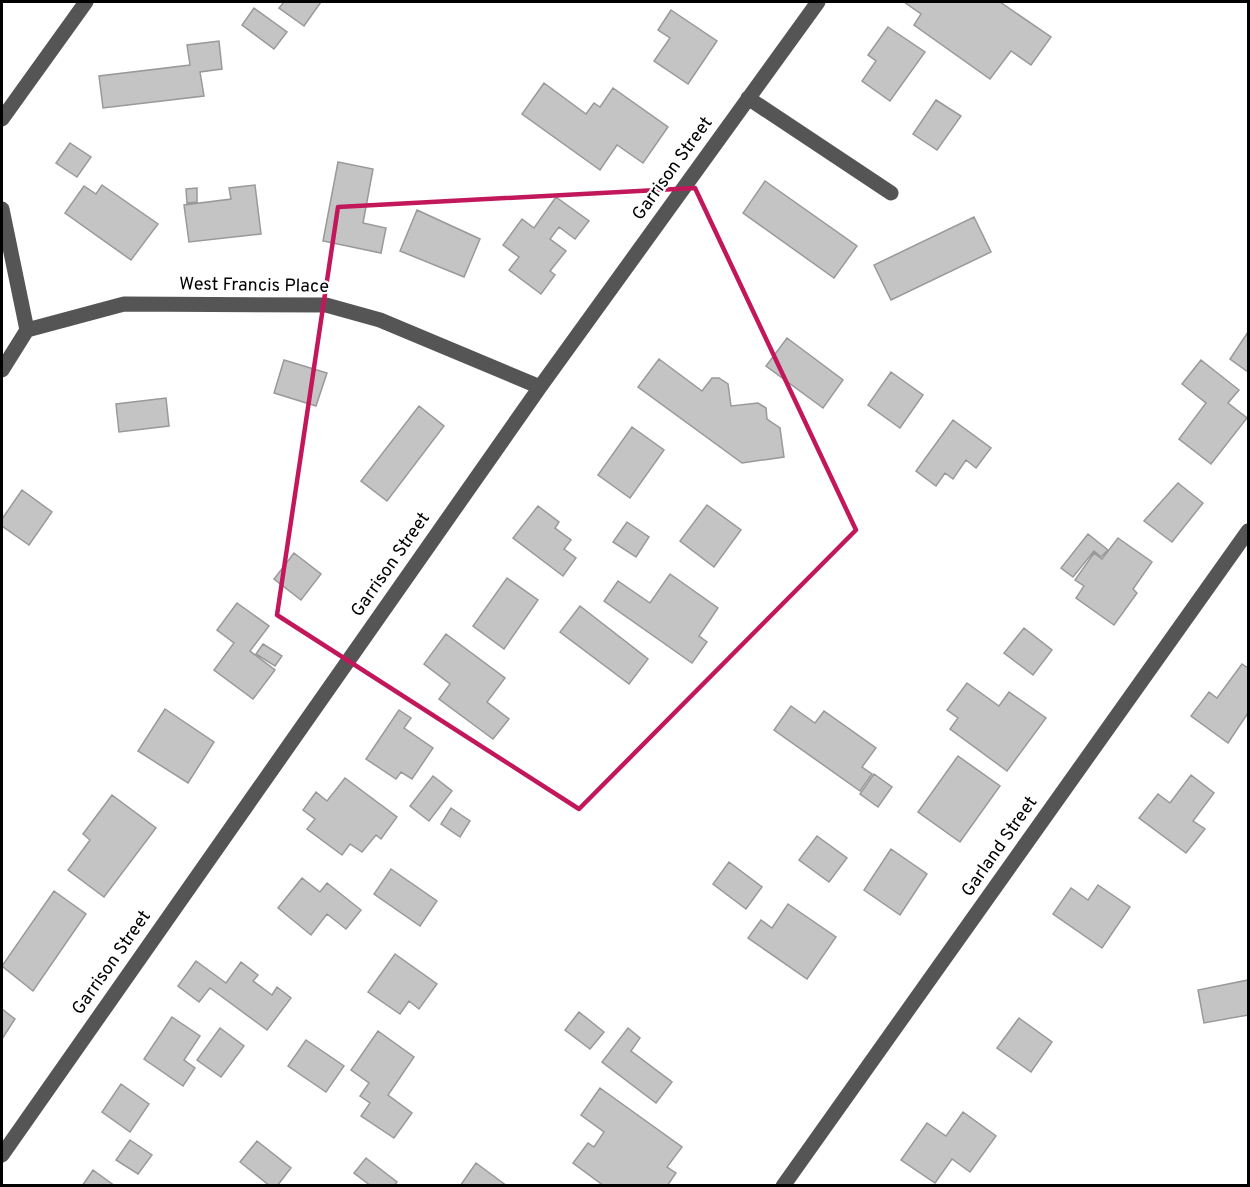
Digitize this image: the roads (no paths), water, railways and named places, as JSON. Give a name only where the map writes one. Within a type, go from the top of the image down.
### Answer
[{"type":"street","points":[[2,120],[86,2]]},
{"type":"street","name":"Garrison Street","points":[[2,1155],[540,387],[818,2]]},
{"type":"street","points":[[748,98],[891,193]]},
{"type":"street","points":[[2,209],[27,330],[2,370]]},
{"type":"street","name":"West Francis Place","points":[[27,330],[124,304],[326,304],[380,320],[540,387]]},
{"type":"street","name":"Garland Street","points":[[783,1185],[1248,531]]}]
